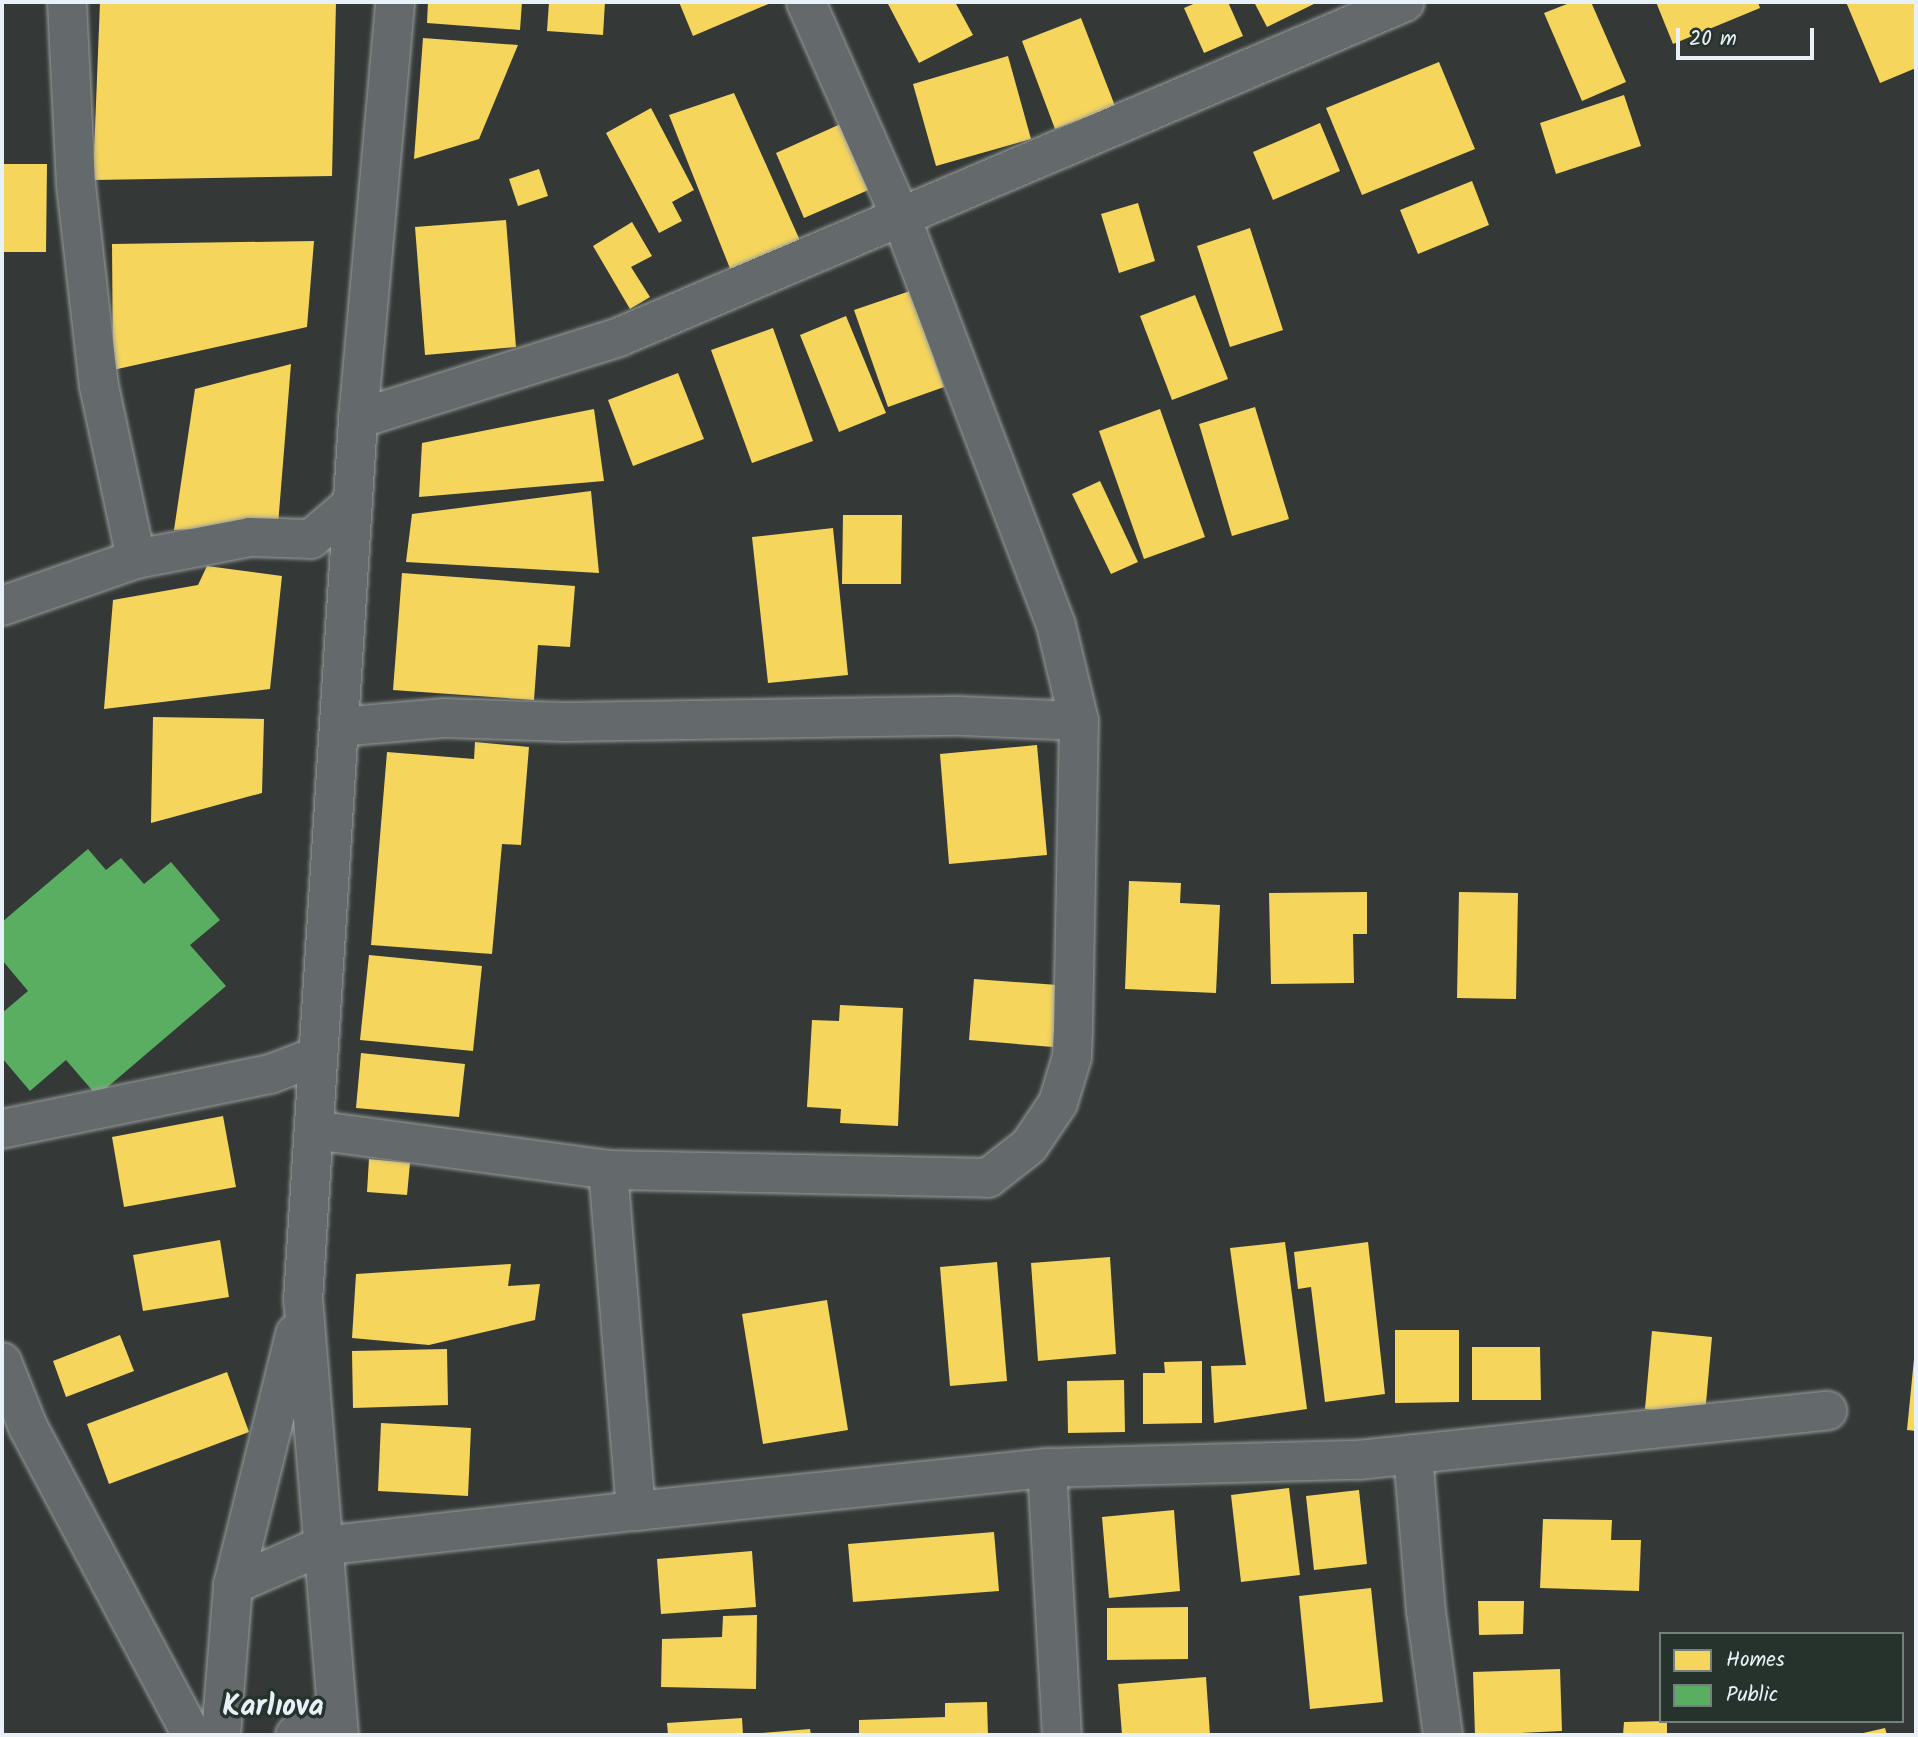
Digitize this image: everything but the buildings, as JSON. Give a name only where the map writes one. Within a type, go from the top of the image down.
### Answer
[{"type":"street","points":[[67,2],[76,184],[99,386],[136,559]]},
{"type":"street","points":[[295,1735],[337,1723],[303,1301],[358,419],[395,2]]},
{"type":"street","points":[[314,1130],[608,1170],[988,1178],[1030,1146],[1058,1103],[1072,1057],[1079,721],[1056,625],[902,220],[806,2]]},
{"type":"street","points":[[358,419],[619,337],[902,220],[1405,2]]},
{"type":"street","points":[[2,606],[136,559],[250,537],[311,538],[353,503]]},
{"type":"street","points":[[339,727],[444,718],[565,722],[961,716],[1079,721]]},
{"type":"street","points":[[2,1129],[270,1074],[318,1056]]},
{"type":"street","points":[[608,1170],[636,1511]]},
{"type":"street","points":[[221,1735],[233,1585],[303,1301]]},
{"type":"street","points":[[2,1362],[27,1427],[192,1735]]},
{"type":"street","points":[[233,1585],[322,1546],[636,1511],[1047,1468],[1358,1460],[1827,1411]]},
{"type":"street","points":[[1413,1454],[1426,1611],[1443,1735]]},
{"type":"street","points":[[1047,1468],[1062,1735]]},
{"type":"district","name":"Karlıova","points":[[273,1707]]}]
